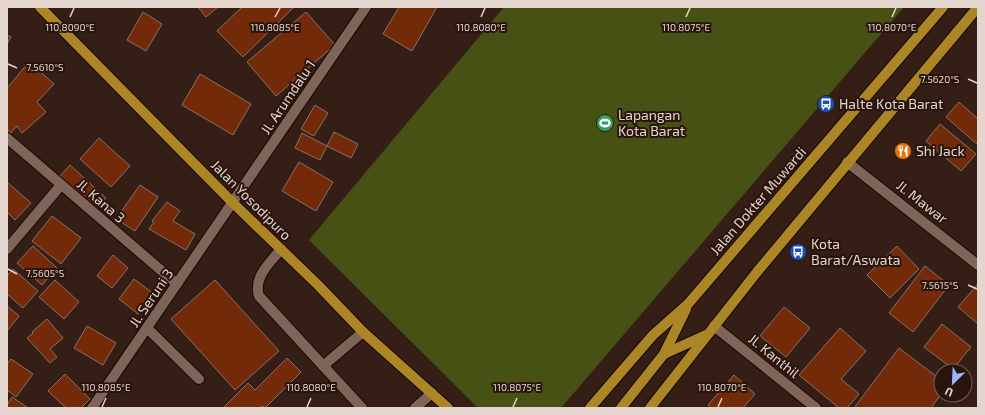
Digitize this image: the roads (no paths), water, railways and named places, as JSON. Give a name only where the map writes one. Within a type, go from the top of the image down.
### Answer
[{"type":"main road","name":"Jalan Yosodipuro","points":[[40,7],[233,203],[318,285],[362,332],[448,408]]},
{"type":"main road","name":"Jalan Dokter Muwardi","points":[[590,408],[653,335],[688,304],[943,7]]},
{"type":"main road","points":[[650,408],[711,330],[848,162],[978,7]]},
{"type":"main road","points":[[621,408],[663,356],[688,304]]},
{"type":"main road","points":[[663,356],[711,330]]},
{"type":"street","name":"Jl. Arumdalu 1","points":[[233,203],[366,7]]},
{"type":"street","name":"Jl. Kana 3","points":[[7,138],[177,284]]},
{"type":"street","name":"Jl. Mawar","points":[[848,162],[978,265]]},
{"type":"street","points":[[7,249],[61,185]]},
{"type":"street","name":"Jl. Seruni 3","points":[[92,408],[233,203]]},
{"type":"street","points":[[281,249],[260,277],[257,289],[259,296],[362,408]]},
{"type":"street","points":[[147,328],[199,379]]},
{"type":"street","name":"Jl. Kanthil","points":[[711,330],[816,408]]},
{"type":"street","points":[[323,366],[362,332]]},
{"type":"street","points":[[415,408],[432,393]]},
{"type":"place","name":"Halte Kota Barat","points":[[826,104]]},
{"type":"place","name":"Lapangan Kota Barat","points":[[605,123]]},
{"type":"place","name":"Shi Jack","points":[[903,151]]},
{"type":"place","name":"Kota Barat/Aswata","points":[[798,252]]}]
